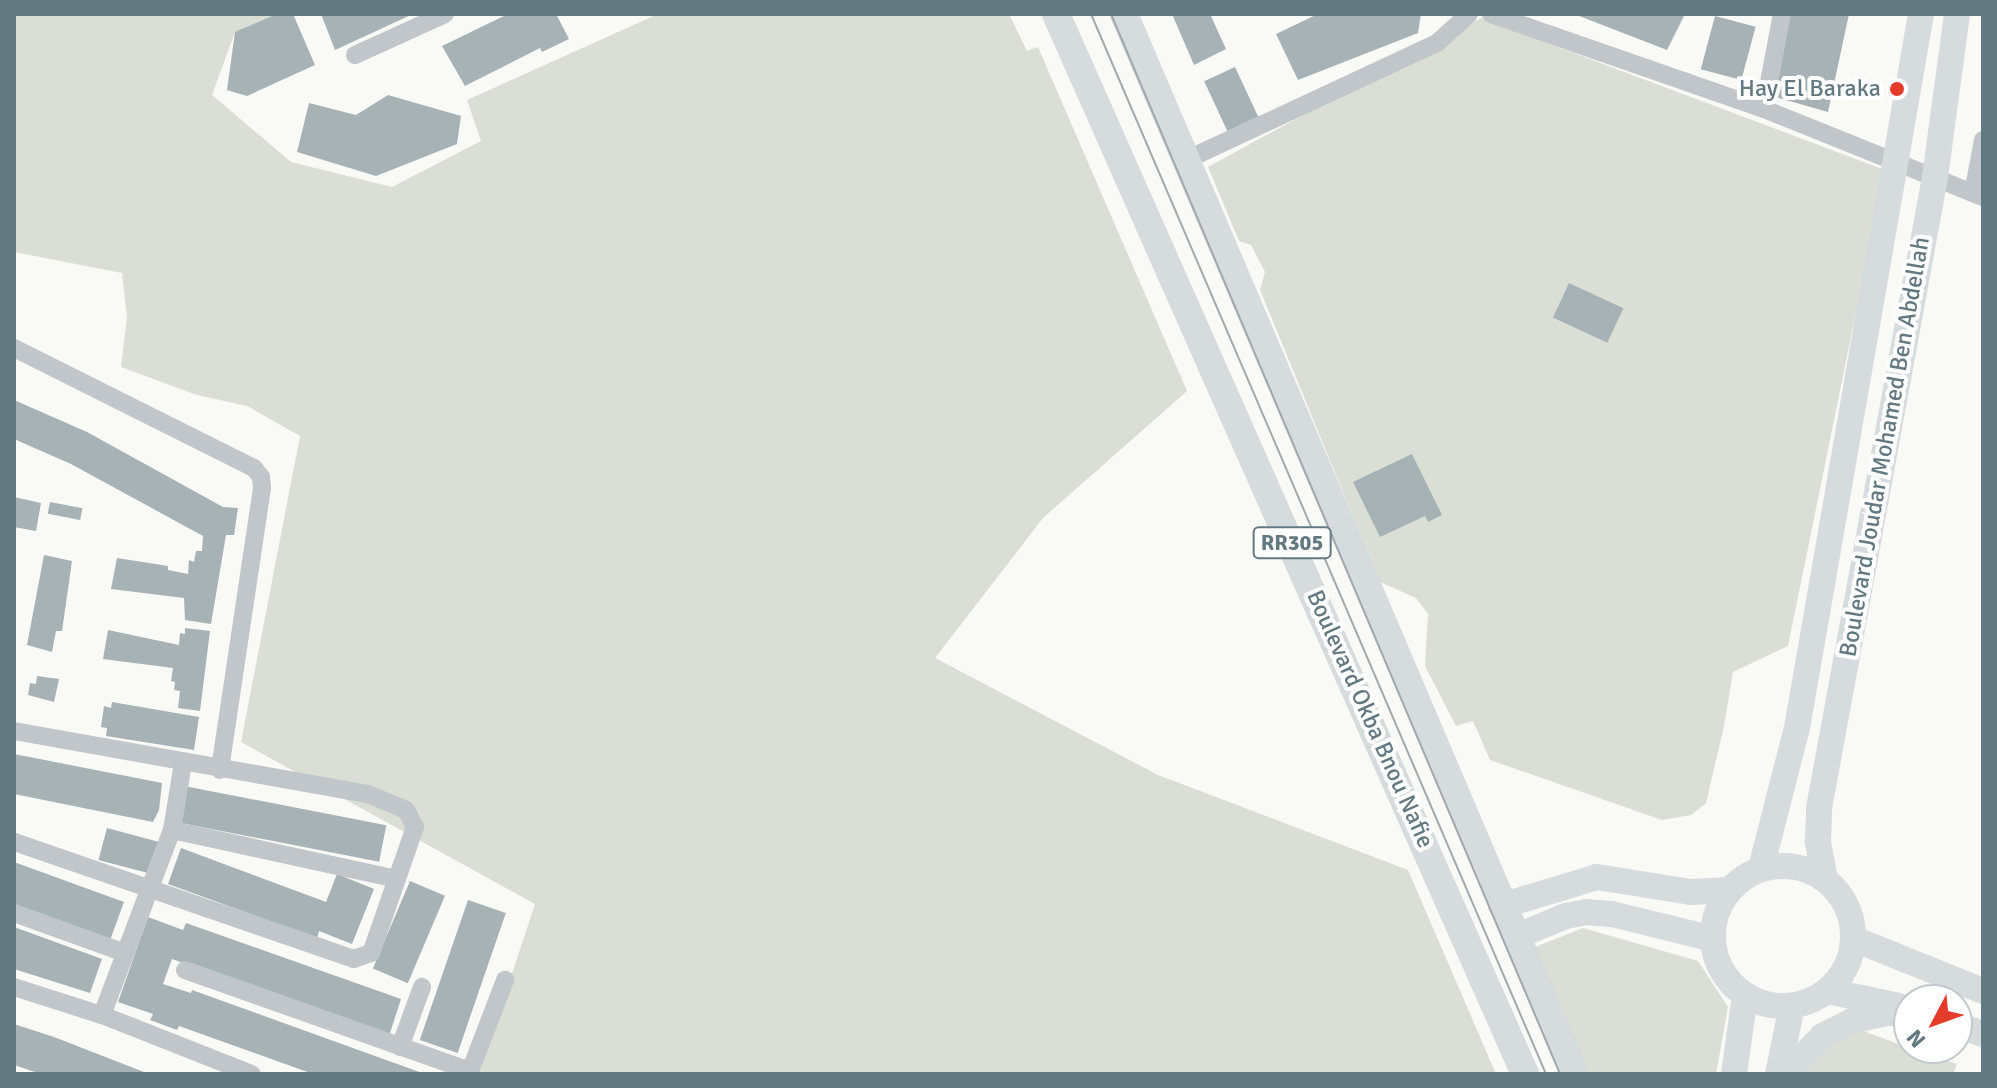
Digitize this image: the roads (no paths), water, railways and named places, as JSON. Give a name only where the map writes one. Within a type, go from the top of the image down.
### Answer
[{"type":"main road","name":"Boulevard Okba Bnou Nafie","points":[[1056,14],[1525,1074]]},
{"type":"main road","name":"Boulevard Joudar Mohamed Ben Abdellah","points":[[1761,868],[1797,728],[1921,14]]},
{"type":"main road","name":"Boulevard Joudar Mohamed Ben Abdellah","points":[[1825,879],[1818,842],[1819,808],[1935,177],[1957,14]]},
{"type":"main road","name":"Boulevard Okba Bnou Nafie","points":[[1125,15],[1501,906],[1575,1074]]},
{"type":"main road","points":[[1794,865],[1825,879],[1843,897],[1853,921],[1854,939],[1849,963],[1828,991],[1792,1006],[1768,1005],[1745,995],[1730,982],[1719,964],[1713,939],[1719,907],[1729,890],[1761,868],[1794,865]]},
{"type":"main road","points":[[1501,906],[1597,877],[1691,892],[1729,890]]},
{"type":"main road","points":[[1515,937],[1566,916],[1587,912],[1612,914],[1713,939]]},
{"type":"main road","points":[[1854,939],[1983,991]]},
{"type":"main road","points":[[1828,991],[1893,1007]]},
{"type":"main road","points":[[1734,1074],[1745,995]]},
{"type":"main road","points":[[1778,1074],[1792,1006]]},
{"type":"main road","points":[[1785,1074],[1823,1036],[1844,1025],[1893,1012]]},
{"type":"street","points":[[355,55],[445,14]]},
{"type":"street","points":[[1186,160],[1437,43],[1469,14]]},
{"type":"street","points":[[1491,14],[1764,109],[1978,195],[1983,140]]},
{"type":"street","points":[[1764,109],[1782,14]]},
{"type":"street","points":[[14,348],[254,468],[261,477],[262,488],[220,770]]},
{"type":"street","points":[[14,731],[368,794],[406,810],[415,827],[371,953],[354,959],[14,842]]},
{"type":"street","points":[[102,1015],[172,830],[183,763]]},
{"type":"street","points":[[172,830],[396,879]]},
{"type":"street","points":[[14,913],[125,953]]},
{"type":"street","points":[[185,970],[470,1073],[505,980]]},
{"type":"street","points":[[14,987],[102,1015],[252,1074]]},
{"type":"street","points":[[400,1047],[422,987]]},
{"type":"tram line","points":[[1091,14],[1546,1074]]},
{"type":"tram line","points":[[1111,14],[1560,1074]]},
{"type":"place","name":"Hay El Baraka","points":[[1897,89]]}]
